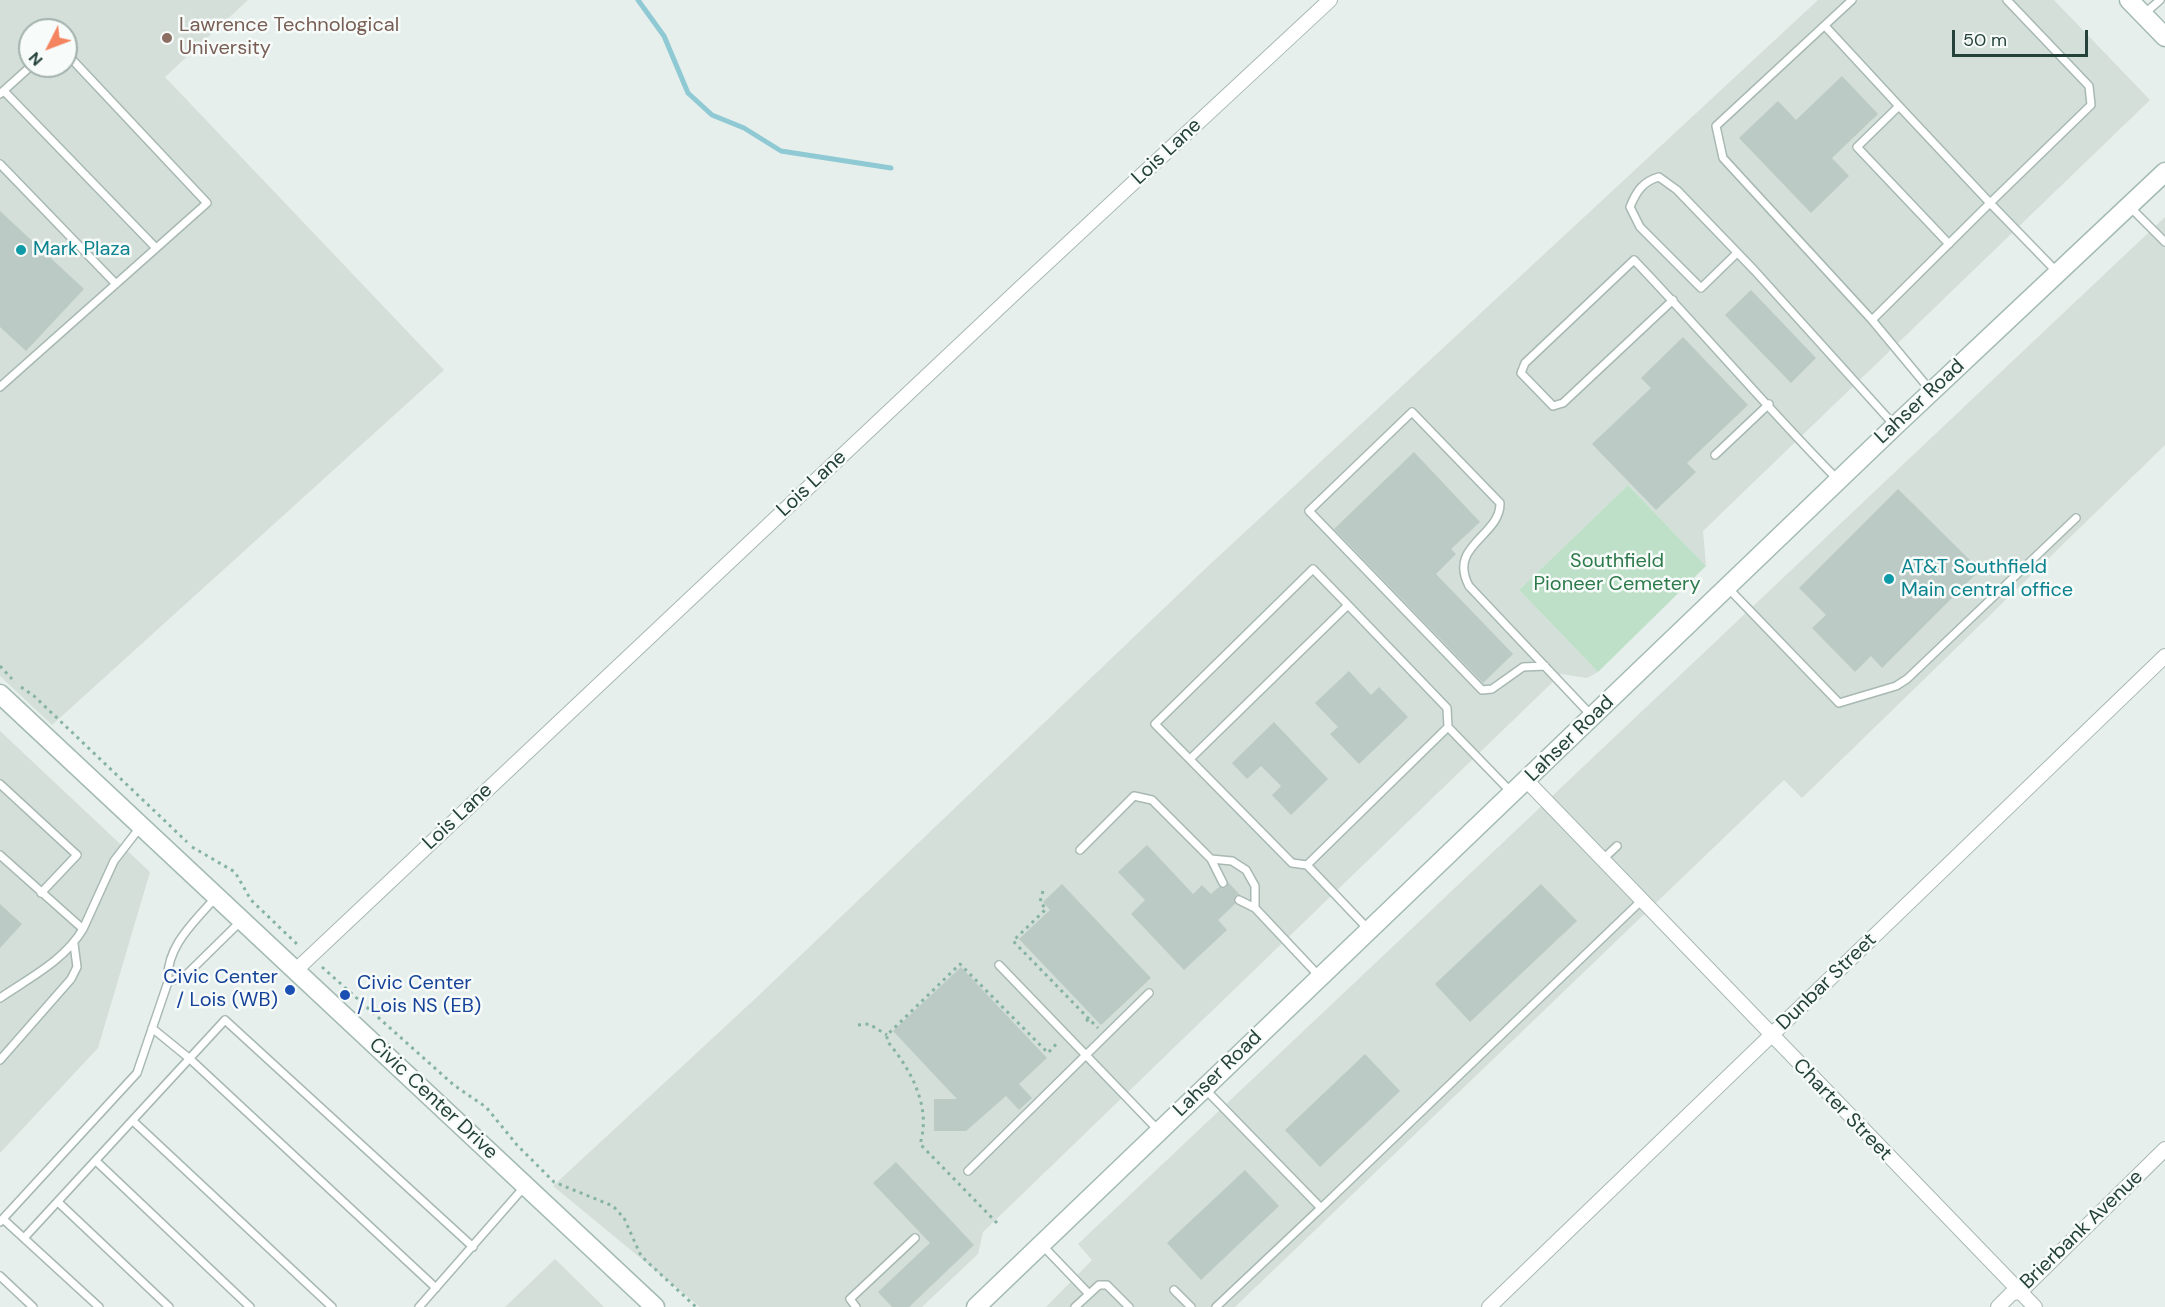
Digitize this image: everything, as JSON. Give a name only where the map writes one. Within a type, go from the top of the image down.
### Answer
[{"type":"main road","points":[[2129,0],[2165,37]]},
{"type":"main road","name":"Lahser Road","points":[[976,1307],[1931,391],[2165,172]]},
{"type":"main road","name":"Civic Center Drive","points":[[0,694],[655,1307]]},
{"type":"street","name":"Lois Lane","points":[[296,970],[1018,290],[1330,0]]},
{"type":"street","name":"Dunbar Street","points":[[1489,1307],[2165,656]]},
{"type":"street","name":"Charter Street","points":[[1526,780],[2035,1307]]},
{"type":"street","name":"Brierbank Avenue","points":[[1998,1307],[2013,1293],[2020,1292],[2165,1149]]},
{"type":"lane","points":[[1852,0],[1716,126],[1723,158],[1872,320],[1931,391]]},
{"type":"lane","points":[[1872,320],[2091,105],[2089,86],[2007,0]]},
{"type":"lane","points":[[2144,15],[2160,0]]},
{"type":"lane","points":[[1825,26],[2057,273]]},
{"type":"lane","points":[[0,387],[207,203],[78,66]]},
{"type":"lane","points":[[18,78],[2,92],[156,248]]},
{"type":"lane","points":[[1899,106],[1857,147],[1949,243]]},
{"type":"lane","points":[[0,164],[116,284]]},
{"type":"lane","points":[[1737,253],[1701,288],[1640,227],[1630,207],[1635,193],[1648,180],[1659,177],[1677,190],[1737,253],[1895,426]]},
{"type":"lane","points":[[2130,206],[2165,242]]},
{"type":"lane","points":[[1672,300],[1563,403],[1553,406],[1521,373],[1525,363],[1634,260],[1672,300],[1838,480]]},
{"type":"lane","points":[[1715,455],[1768,404]]},
{"type":"lane","points":[[1545,666],[1517,670],[1492,689],[1478,687],[1309,511],[1412,412],[1500,503],[1494,522],[1468,552],[1465,561],[1466,579],[1593,717]]},
{"type":"lane","points":[[1728,588],[1839,703],[1896,686],[1907,679],[2076,518]]},
{"type":"lane","points":[[1369,930],[1307,865],[1292,863],[1155,724],[1313,568],[1448,708],[1448,727],[1512,794]]},
{"type":"lane","points":[[1190,759],[1348,605]]},
{"type":"lane","points":[[1307,865],[1448,727]]},
{"type":"lane","points":[[0,783],[77,855],[41,893]]},
{"type":"lane","points":[[1080,850],[1134,796],[1152,800],[1211,859],[1223,883]]},
{"type":"lane","points":[[0,998],[53,962],[74,944],[114,861],[141,826]]},
{"type":"lane","points":[[1602,860],[1617,846]]},
{"type":"lane","points":[[0,855],[83,929]]},
{"type":"lane","points":[[1211,859],[1232,861],[1246,870],[1255,886],[1255,908]]},
{"type":"lane","points":[[99,1307],[2,1220],[137,1073],[168,982],[167,972],[172,954],[179,940],[216,897]]},
{"type":"lane","points":[[1239,900],[1255,908],[1320,977]]},
{"type":"lane","points":[[1215,1307],[1641,901]]},
{"type":"lane","points":[[168,982],[184,976],[242,921]]},
{"type":"lane","points":[[0,1060],[71,979],[77,967],[74,944]]},
{"type":"lane","points":[[999,965],[1159,1131]]},
{"type":"lane","points":[[968,1171],[1149,993]]},
{"type":"lane","points":[[24,1238],[225,1020],[473,1247]]},
{"type":"lane","points":[[152,1028],[190,1059],[436,1288]]},
{"type":"lane","points":[[1205,1088],[1321,1208]]},
{"type":"lane","points":[[133,1121],[333,1307]]},
{"type":"lane","points":[[96,1161],[250,1307]]},
{"type":"lane","points":[[420,1307],[525,1186]]},
{"type":"lane","points":[[58,1202],[170,1307]]},
{"type":"lane","points":[[856,1307],[850,1299],[915,1238]]},
{"type":"lane","points":[[1042,1244],[1089,1294]]},
{"type":"lane","points":[[0,1276],[33,1307]]},
{"type":"lane","points":[[1075,1307],[1099,1285],[1107,1285],[1129,1307]]},
{"type":"lane","points":[[1174,1290],[1191,1307]]},
{"type":"path","points":[[0,666],[192,848],[235,872],[251,900],[295,942]]},
{"type":"path","points":[[1043,891],[1040,902],[1046,909],[1013,941],[1089,1019]]},
{"type":"path","points":[[997,1222],[920,1144],[924,1131],[915,1080],[887,1041],[887,1035],[960,964],[1048,1053],[1059,1041]]},
{"type":"path","points":[[322,967],[455,1086],[494,1114],[517,1145],[554,1182],[613,1206],[624,1218],[641,1256],[696,1307]]},
{"type":"path","points":[[858,1025],[869,1024],[887,1035]]},
{"type":"shaded area","name":"Mark Plaza","points":[[0,0],[248,0],[165,77],[444,370],[52,725],[0,676]]},
{"type":"shaded area","points":[[1818,0],[2054,0],[2150,100],[1703,531],[1706,566],[1628,485],[1519,590],[1598,672],[1587,678],[1561,674],[983,1232],[978,1254],[922,1307],[700,1307],[553,1186],[757,997],[1205,569]]},
{"type":"shaded area","points":[[2165,217],[2165,445],[1802,798],[1784,780],[1235,1307],[1046,1307],[1092,1260],[1078,1244]]},
{"type":"shaded area","points":[[0,731],[150,872],[98,1048],[0,1153]]},
{"type":"shaded area","points":[[555,1259],[604,1307],[505,1307]]},
{"type":"green space","name":"Southfield Pioneer Cemetery","points":[[1628,485],[1706,566],[1598,672],[1519,590]]},
{"type":"building","points":[[1842,76],[1878,114],[1832,158],[1849,176],[1811,213],[1739,138],[1778,101],[1796,120]]},
{"type":"building","name":"Mark Plaza","points":[[0,211],[84,289],[26,351],[0,327]]},
{"type":"building","points":[[1751,290],[1816,358],[1791,383],[1725,315]]},
{"type":"building","points":[[1683,337],[1748,405],[1687,463],[1696,472],[1656,510],[1592,444],[1651,388],[1641,378]]},
{"type":"building","points":[[1414,452],[1480,522],[1451,549],[1456,554],[1436,574],[1513,654],[1483,683],[1334,529]]},
{"type":"building","name":"AT&T Southfield Main central office","points":[[1898,489],[1980,570],[1882,668],[1871,656],[1855,672],[1812,628],[1826,615],[1799,588]]},
{"type":"building","points":[[1349,671],[1371,695],[1379,687],[1408,717],[1359,764],[1330,734],[1338,727],[1315,703]]},
{"type":"building","points":[[1274,722],[1328,779],[1291,815],[1272,795],[1281,786],[1261,766],[1247,779],[1232,763]]},
{"type":"building","points":[[1147,845],[1193,894],[1202,885],[1211,894],[1219,887],[1226,888],[1228,882],[1240,895],[1235,896],[1235,904],[1218,920],[1227,930],[1184,970],[1131,914],[1145,900],[1118,872]]},
{"type":"building","points":[[1062,884],[1151,978],[1101,1025],[1019,939],[1050,910],[1043,902]]},
{"type":"building","points":[[1541,884],[1577,921],[1470,1022],[1435,984]]},
{"type":"building","points":[[0,904],[22,924],[0,948]]},
{"type":"building","points":[[961,967],[1047,1058],[1019,1084],[1032,1098],[1019,1110],[1006,1096],[966,1131],[934,1131],[934,1099],[957,1099],[893,1031]]},
{"type":"building","points":[[1365,1054],[1400,1091],[1320,1167],[1285,1130]]},
{"type":"building","points":[[896,1162],[974,1245],[909,1307],[892,1307],[878,1292],[930,1243],[873,1183]]},
{"type":"building","points":[[1245,1170],[1279,1206],[1201,1280],[1167,1243]]},
{"type":"waterway","points":[[638,0],[664,36],[688,93],[712,115],[744,128],[781,151],[891,168]]},
{"type":"place","name":"Lawrence Technological University","points":[[167,38]]},
{"type":"place","name":"Mark Plaza","points":[[21,250]]},
{"type":"place","name":"AT&T Southfield Main central office","points":[[1889,579]]},
{"type":"place","name":"Civic Center / Lois (WB)","points":[[290,990]]},
{"type":"place","name":"Civic Center / Lois NS (EB)","points":[[345,995]]}]
